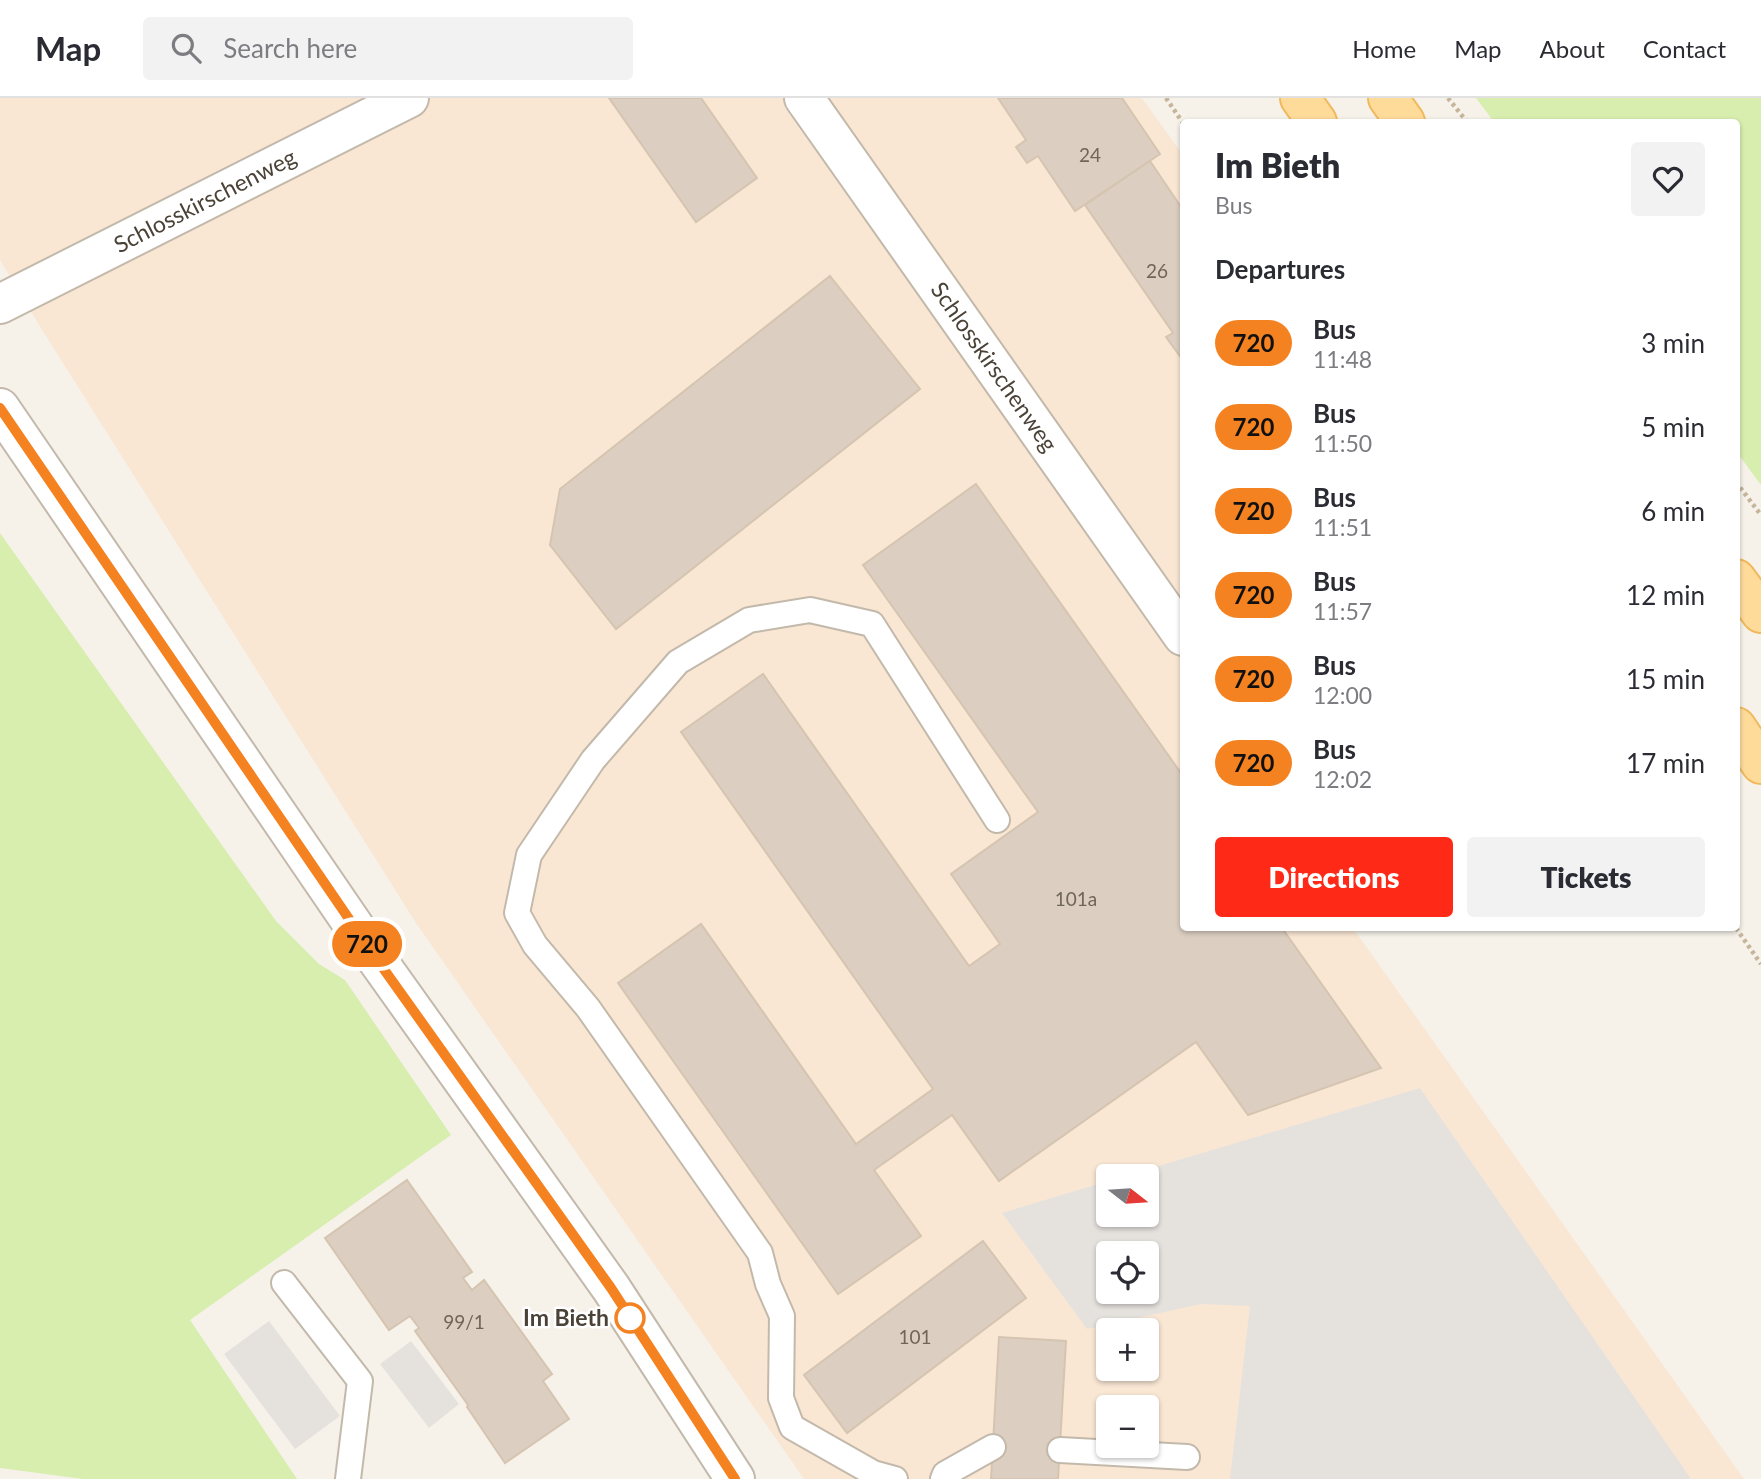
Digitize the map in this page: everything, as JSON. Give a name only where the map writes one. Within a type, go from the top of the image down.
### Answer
[{"type":"main road","points":[[1300,98],[1315,119]]},
{"type":"main road","points":[[1388,98],[1403,119]]},
{"type":"main road","points":[[1740,584],[1761,613]]},
{"type":"main road","points":[[1740,733],[1761,764]]},
{"type":"street","name":"Schlosskirschenweg","points":[[0,304],[409,98]]},
{"type":"street","name":"Schlosskirschenweg","points":[[804,98],[1180,632]]},
{"type":"street","points":[[0,408],[373,954],[611,1288],[735,1479]]},
{"type":"lane","points":[[895,1479],[873,1473],[792,1427],[781,1398],[782,1316],[768,1284],[760,1253],[588,1008],[536,945],[517,913],[529,855],[593,760],[678,662],[749,620],[810,610],[872,624],[997,820]]},
{"type":"lane","points":[[284,1283],[360,1381],[348,1479]]},
{"type":"lane","points":[[943,1479],[946,1474],[993,1447]]},
{"type":"lane","points":[[1060,1450],[1187,1457]]},
{"type":"path","points":[[1166,98],[1180,119]]},
{"type":"path","points":[[1448,98],[1464,119]]},
{"type":"path","points":[[1740,487],[1761,515]]},
{"type":"path","points":[[1738,931],[1761,964]]},
{"type":"shaded area","points":[[0,98],[1142,98],[1180,151],[1180,931],[1355,931],[1744,1479],[804,1479],[416,923],[0,260]]},
{"type":"shaded area","points":[[1420,1088],[1691,1479],[1230,1479],[1250,1306],[1201,1304],[1137,1318],[1096,1318],[1096,1327],[1087,1329],[1002,1213],[1096,1185],[1096,1227],[1159,1227],[1159,1166]]},
{"type":"shaded area","points":[[269,1321],[340,1416],[295,1449],[224,1354]]},
{"type":"shaded area","points":[[411,1341],[459,1404],[429,1428],[380,1364]]},
{"type":"green space","points":[[1476,98],[1761,98],[1761,485],[1740,456],[1740,119],[1492,119]]},
{"type":"green space","points":[[0,533],[276,921],[319,964],[345,980],[451,1135],[190,1320],[297,1479],[83,1479],[0,1468]]},
{"type":"building","points":[[609,98],[701,98],[757,178],[696,222]]},
{"type":"building","points":[[998,98],[1122,98],[1160,154],[1075,211],[1038,156],[1027,163],[1016,147],[1026,140]]},
{"type":"building","points":[[1150,161],[1180,206],[1180,356],[1166,337],[1173,333],[1085,205]]},
{"type":"building","points":[[830,276],[920,389],[616,629],[550,545],[560,489]]},
{"type":"building","points":[[976,484],[1180,772],[1180,931],[1284,931],[1381,1068],[1248,1115],[1196,1042],[999,1181],[952,1115],[874,1170],[921,1236],[838,1294],[618,983],[701,924],[856,1144],[933,1089],[681,732],[763,674],[969,966],[1000,944],[951,874],[1038,812],[863,565]]},
{"type":"building","points":[[407,1180],[472,1272],[463,1278],[472,1290],[484,1280],[552,1374],[543,1381],[569,1419],[505,1463],[468,1405],[415,1331],[419,1328],[410,1316],[389,1330],[325,1238]]},
{"type":"building","points":[[983,1241],[1026,1298],[847,1433],[804,1375]]},
{"type":"building","points":[[999,1337],[1066,1341],[1058,1479],[991,1479]]},
{"type":"bus line","name":"720","points":[[0,408],[373,954],[611,1288],[735,1479]]},
{"type":"place","name":"Im Bieth","points":[[630,1318]]}]
